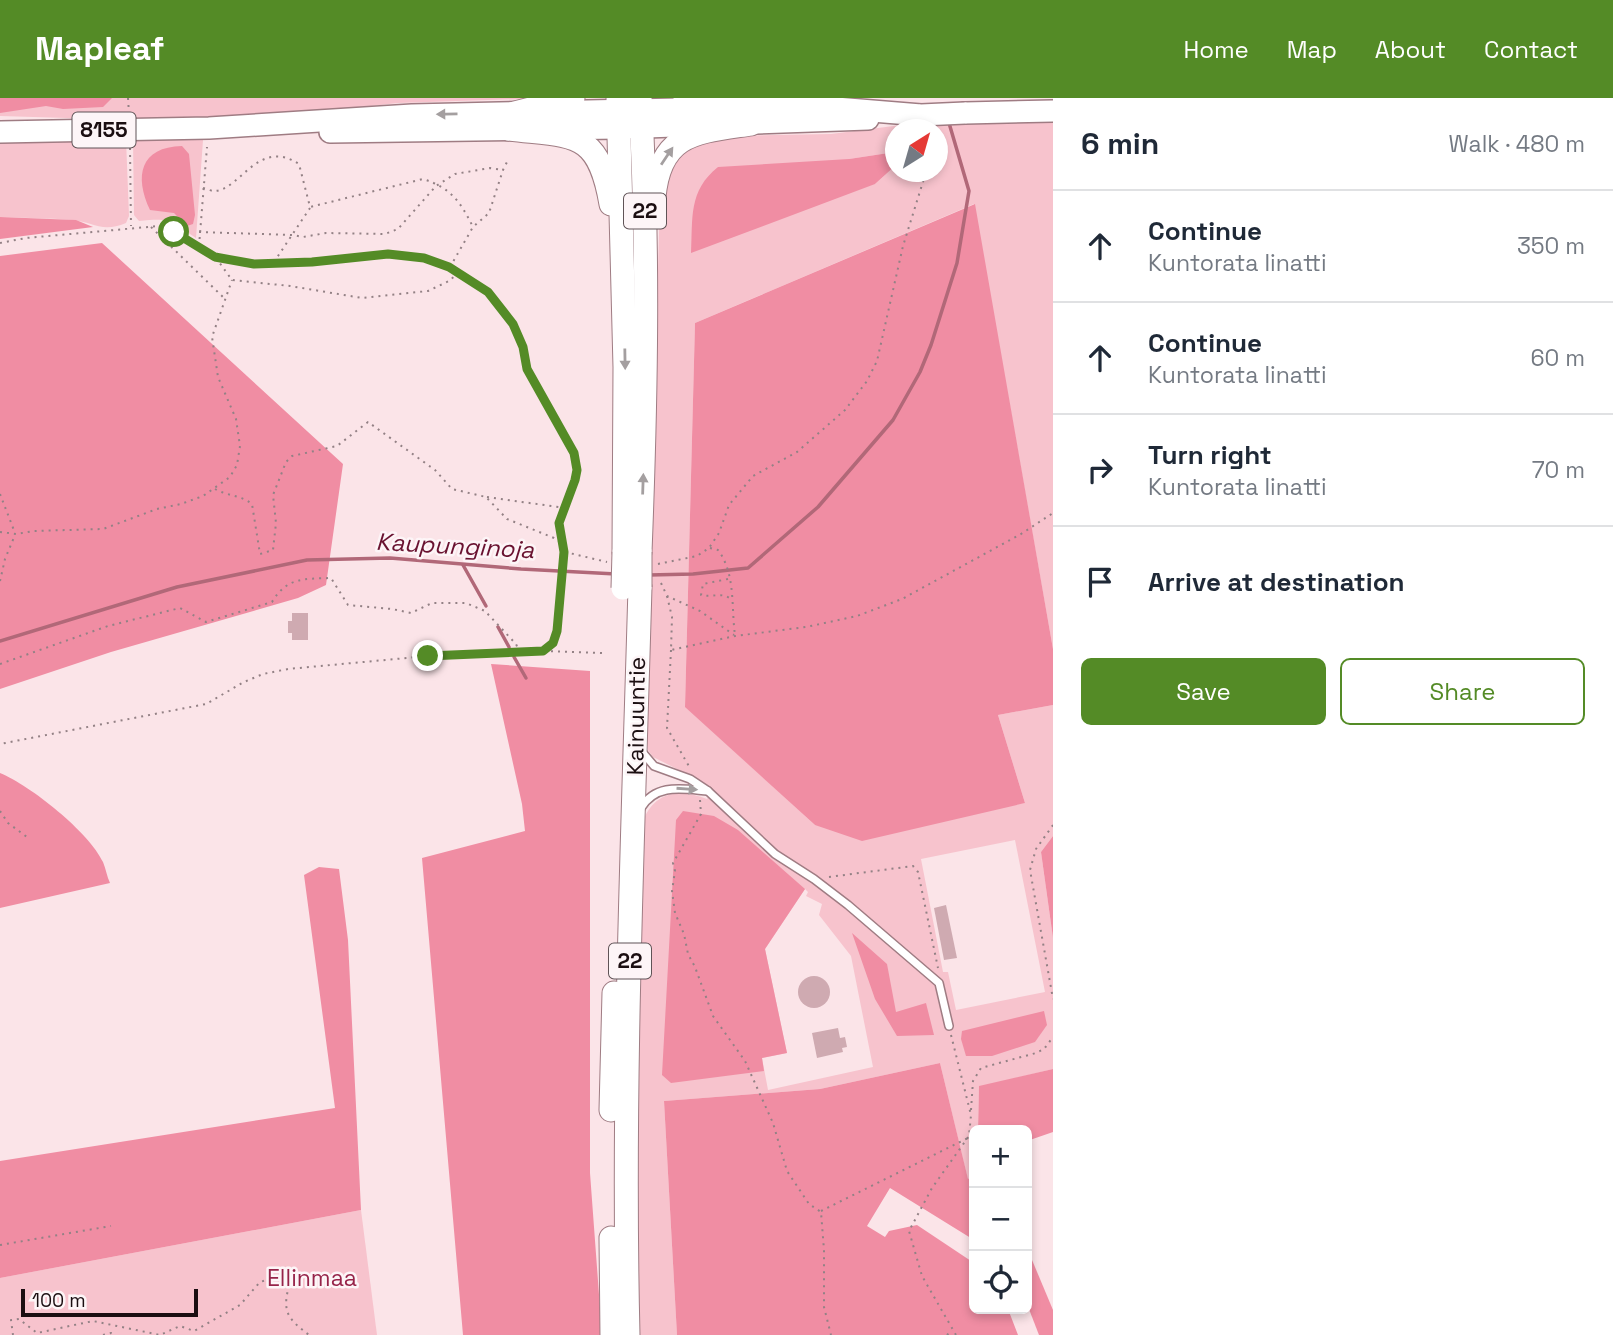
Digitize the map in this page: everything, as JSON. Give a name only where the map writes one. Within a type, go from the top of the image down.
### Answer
[{"type":"highway","points":[[512,121],[573,98]]},
{"type":"highway","points":[[685,98],[756,116]]},
{"type":"highway","name":"Kainuuntie","points":[[628,1335],[626,1147],[641,586],[630,112]]},
{"type":"highway","points":[[635,293],[663,158],[671,147],[682,140],[756,116]]},
{"type":"highway","points":[[512,121],[581,140],[598,158],[635,293]]},
{"type":"highway","name":"Kainuuntie","points":[[612,1335],[611,1066],[641,586]]},
{"type":"main road","points":[[630,112],[756,116],[835,122],[917,114],[1053,111]]},
{"type":"main road","name":"8155","points":[[0,132],[209,128],[337,132],[630,112]]},
{"type":"lane","points":[[635,738],[647,760],[654,766],[690,779],[775,854],[814,879],[939,983],[949,1026]]},
{"type":"lane","points":[[634,821],[652,794],[678,788],[702,789]]},
{"type":"path","points":[[128,98],[129,114]]},
{"type":"path","points":[[199,247],[209,128]]},
{"type":"path","points":[[130,147],[131,228]]},
{"type":"path","points":[[203,188],[216,191],[226,187],[258,163],[269,158],[287,156],[299,164],[310,207]]},
{"type":"path","points":[[449,267],[473,227],[489,213],[509,160]]},
{"type":"path","points":[[199,232],[303,237],[326,233],[385,234],[398,229],[439,184],[455,174],[472,169],[503,170]]},
{"type":"path","points":[[273,263],[310,207],[423,179],[439,184],[461,203],[473,227]]},
{"type":"path","points":[[641,556],[697,556],[709,548],[719,533],[729,505],[753,476],[797,452],[845,410],[867,380],[879,353],[903,246],[923,182]]},
{"type":"path","points":[[151,226],[225,300]]},
{"type":"path","points":[[0,243],[159,226],[215,257],[232,280],[362,298],[428,291],[451,280],[458,271]]},
{"type":"path","points":[[215,257],[254,264],[388,254],[424,258],[458,271],[488,292],[513,324],[523,347],[527,369],[574,453],[577,470],[559,523],[564,552],[557,631],[553,643],[543,651]]},
{"type":"path","points":[[0,532],[16,534],[103,529],[157,509],[192,500],[215,489],[230,477],[237,465],[240,446],[236,419],[218,377],[212,337],[232,280]]},
{"type":"path","points":[[215,489],[226,495],[244,498],[252,504],[260,554],[273,550],[276,523],[273,495],[286,462],[292,456],[337,446],[368,422],[435,470],[452,489],[486,497],[565,508]]},
{"type":"path","points":[[0,494],[16,534],[5,559],[0,581]]},
{"type":"path","points":[[486,497],[507,519],[554,538],[563,545]]},
{"type":"path","points":[[671,650],[735,636],[834,622],[879,608],[902,599],[1021,534],[1053,513]]},
{"type":"path","points":[[709,548],[718,550],[725,563],[734,601],[735,636]]},
{"type":"path","points":[[0,664],[108,626],[180,608],[206,622],[272,602],[279,589],[300,579],[320,578],[331,578],[348,605],[411,613],[432,603],[466,603],[492,616],[520,652]]},
{"type":"path","points":[[729,579],[703,584],[701,595],[727,595],[734,601]]},
{"type":"path","points":[[641,586],[700,611],[735,636]]},
{"type":"path","points":[[667,596],[671,617],[667,728],[702,789],[701,814],[673,863],[675,871],[672,891],[675,913],[713,1016],[744,1061],[773,1123],[788,1171],[809,1204],[821,1212]]},
{"type":"path","points":[[0,744],[206,704],[244,682],[264,674],[288,670],[428,656],[543,651],[603,653]]},
{"type":"path","points":[[0,811],[8,823],[27,837]]},
{"type":"path","points":[[1053,825],[1036,849],[1030,870],[1053,999]]},
{"type":"path","points":[[814,879],[913,866],[918,872],[938,964],[939,983]]},
{"type":"path","points":[[949,1026],[971,1115]]},
{"type":"path","points":[[970,1125],[973,1081],[981,1068],[1044,1049],[1053,1037]]},
{"type":"path","points":[[821,1212],[969,1136]]},
{"type":"path","points":[[956,1335],[922,1276],[909,1231],[932,1188],[969,1136]]},
{"type":"path","points":[[821,1212],[824,1307],[831,1335]]},
{"type":"path","points":[[0,1245],[111,1226]]},
{"type":"path","points":[[13,1335],[11,1320],[19,1319],[37,1333],[93,1321],[160,1335],[180,1326],[194,1331],[240,1305],[260,1282],[273,1278],[282,1280],[288,1290],[285,1303],[288,1316],[309,1335]]},
{"type":"path","points":[[947,1335],[953,1330]]},
{"type":"path","points":[[103,1335],[115,1335]]},
{"type":"green space","points":[[0,98],[551,98],[398,103],[263,118],[134,120],[0,116]]},
{"type":"green space","points":[[1053,119],[1053,649],[974,204],[695,323],[685,706],[815,825],[1025,803],[998,715],[1053,705],[1053,836],[1041,852],[1053,938],[1053,1069],[979,1087],[978,1125],[969,1125],[968,1180],[940,1063],[820,1089],[664,1101],[677,1335],[638,1335],[634,1230],[641,826],[652,806],[666,796],[685,794],[707,799],[712,790],[697,779],[653,757],[648,750],[645,713],[660,200],[677,150],[727,136],[831,134],[885,127],[885,154],[849,159],[875,184],[885,175],[885,182],[948,182],[948,122]],"holes":[[[1015,840],[1045,992],[956,1010],[948,972],[943,972],[921,859]],[[805,889],[808,892],[806,896],[822,904],[819,915],[851,956],[873,1067],[768,1090],[762,1058],[787,1053],[765,949]]]},
{"type":"green space","points":[[126,139],[129,216],[126,223],[104,227],[72,220],[0,217],[0,143]]},
{"type":"green space","points":[[133,139],[203,140],[196,238],[169,222],[139,221],[134,215]]},
{"type":"green space","name":"Ellinmaa","points":[[361,1210],[377,1335],[0,1335],[0,1278]]},
{"type":"shaded area","points":[[0,98],[112,98],[103,107],[63,109],[46,106],[0,113]]},
{"type":"shaded area","points":[[182,146],[189,154],[195,215],[193,224],[187,226],[174,213],[150,210],[142,186],[144,166],[149,158],[168,148]]},
{"type":"shaded area","points":[[885,154],[885,175],[875,184],[691,253],[697,196],[708,176],[718,167],[849,159]]},
{"type":"shaded area","points":[[975,204],[1053,649],[1053,705],[998,715],[1025,803],[862,841],[815,825],[685,707],[695,323]]},
{"type":"shaded area","points":[[0,217],[76,220],[93,227],[0,239]]},
{"type":"shaded area","points":[[102,243],[343,464],[326,585],[298,598],[111,652],[0,689],[0,256]]},
{"type":"shaded area","points":[[491,664],[590,671],[590,1173],[602,1335],[463,1335],[422,858],[525,831],[522,804]]},
{"type":"shaded area","points":[[0,773],[43,799],[85,837],[103,862],[110,883],[0,908]]},
{"type":"shaded area","points":[[683,811],[714,816],[738,830],[805,889],[765,949],[787,1053],[762,1058],[764,1071],[671,1083],[662,1075],[676,820]]},
{"type":"shaded area","points":[[1053,836],[1053,938],[1041,852]]},
{"type":"shaded area","points":[[319,867],[339,869],[348,940],[361,1210],[0,1278],[0,1161],[335,1108],[304,875]]},
{"type":"shaded area","points":[[852,933],[887,964],[896,1012],[926,1003],[934,1035],[897,1036],[875,999]]},
{"type":"shaded area","points":[[1044,1011],[1047,1025],[1035,1042],[992,1056],[966,1056],[961,1039],[962,1031]]},
{"type":"shaded area","points":[[940,1063],[969,1178],[969,1237],[890,1188],[867,1226],[885,1237],[889,1231],[917,1225],[969,1260],[969,1314],[1010,1314],[1018,1335],[677,1335],[664,1101],[820,1089]]},
{"type":"shaded area","points":[[1053,1069],[1053,1132],[1032,1139],[1032,1125],[978,1125],[979,1086]]},
{"type":"shaded area","points":[[1032,1260],[1053,1310],[1053,1335],[1039,1335],[1031,1314]]},
{"type":"building","points":[[292,613],[308,613],[308,640],[292,640],[292,633],[288,633],[288,621],[292,621]]},
{"type":"building","points":[[946,905],[957,958],[944,960],[934,908]]},
{"type":"building","points":[[814,976],[825,981],[830,992],[825,1003],[814,1008],[803,1003],[798,992],[803,981]]},
{"type":"building","points":[[838,1028],[840,1038],[845,1037],[847,1047],[842,1048],[843,1052],[817,1058],[812,1033]]},
{"type":"waterway","name":"Kaupunginoja","points":[[649,575],[693,574],[748,568],[818,507],[893,420],[920,372],[957,263],[969,191],[949,123]]},
{"type":"waterway","name":"Kaupunginoja","points":[[0,641],[177,587],[307,560],[390,558],[616,574]]},
{"type":"waterway","points":[[463,565],[486,606]]},
{"type":"waterway","points":[[498,627],[509,647]]},
{"type":"waterway","points":[[514,657],[526,678]]},
{"type":"route","points":[[174,232],[215,257],[254,264],[312,262],[388,254],[424,258],[458,271],[488,292],[504,309],[513,324],[523,347],[527,369],[562,428],[574,453],[577,470],[559,523],[564,552],[557,631],[553,643],[543,651],[428,656]]}]
